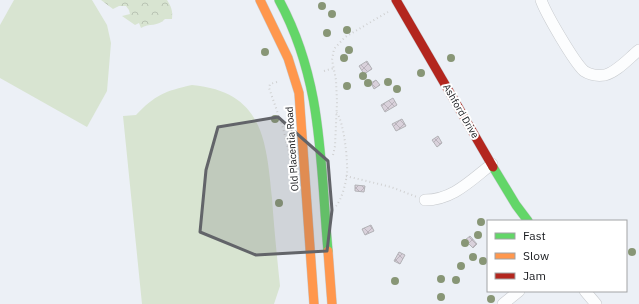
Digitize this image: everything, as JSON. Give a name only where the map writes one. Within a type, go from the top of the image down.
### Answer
[{"type":"main road","name":"Old Placentia Road","points":[[260,0],[288,58],[299,93],[314,304]]},
{"type":"main road","points":[[279,0],[293,25],[303,49],[312,80],[316,108],[332,304]]},
{"type":"main road","name":"Ashford Drive","points":[[396,0],[492,164],[527,220]]},
{"type":"street","points":[[541,0],[545,10],[578,65],[590,74],[606,75],[615,70],[639,50]]},
{"type":"street","points":[[425,200],[437,200],[450,196],[492,164]]},
{"type":"street","points":[[503,304],[518,292]]},
{"type":"street","points":[[586,292],[596,304]]},
{"type":"path","points":[[329,158],[333,155],[335,146],[337,85],[332,60],[333,52],[342,39],[391,10]]},
{"type":"path","points":[[324,71],[334,68]]},
{"type":"path","points":[[277,82],[270,84],[268,88],[283,128],[290,157],[292,161],[296,162]]},
{"type":"path","points":[[333,206],[338,204],[346,176],[343,132],[340,118],[336,112]]},
{"type":"path","points":[[346,176],[391,187],[425,200]]},
{"type":"highlighted area","points":[[278,117],[328,161],[332,210],[327,251],[256,255],[200,232],[206,170],[218,127]]},
{"type":"green space","points":[[14,0],[92,0],[107,25],[111,43],[107,91],[87,127],[0,78],[0,25]]},
{"type":"green space","points":[[101,0],[167,0],[170,4],[172,19],[165,19],[159,23],[141,28],[139,23],[135,25],[122,16],[130,14],[126,6],[119,6],[113,9]]},
{"type":"green space","points":[[192,85],[216,89],[234,97],[247,108],[256,122],[263,138],[270,176],[280,286],[274,304],[142,304],[123,116],[136,115],[155,98],[175,89]]},
{"type":"building","points":[[367,61],[372,69],[364,74],[359,66]]},
{"type":"building","points":[[376,80],[380,85],[374,89],[371,83]]},
{"type":"building","points":[[393,98],[397,105],[385,112],[381,105]]},
{"type":"building","points":[[402,119],[406,126],[396,131],[392,124]]},
{"type":"building","points":[[438,136],[442,143],[437,147],[432,140]]},
{"type":"building","points":[[355,185],[365,186],[364,192],[355,191]]},
{"type":"building","points":[[371,225],[374,231],[365,235],[362,229]]},
{"type":"building","points":[[470,236],[477,244],[473,248],[465,240]]},
{"type":"building","points":[[399,252],[405,255],[400,264],[394,261]]},
{"type":"traffic: fast","points":[[279,0],[293,30],[304,61],[312,92],[321,154],[328,251]]},
{"type":"traffic: fast","points":[[493,167],[516,205],[527,220]]},
{"type":"traffic: slow","points":[[260,0],[288,58],[299,93],[314,304]]},
{"type":"traffic: slow","points":[[328,251],[332,304]]},
{"type":"traffic: jam","points":[[396,0],[493,167]]}]
